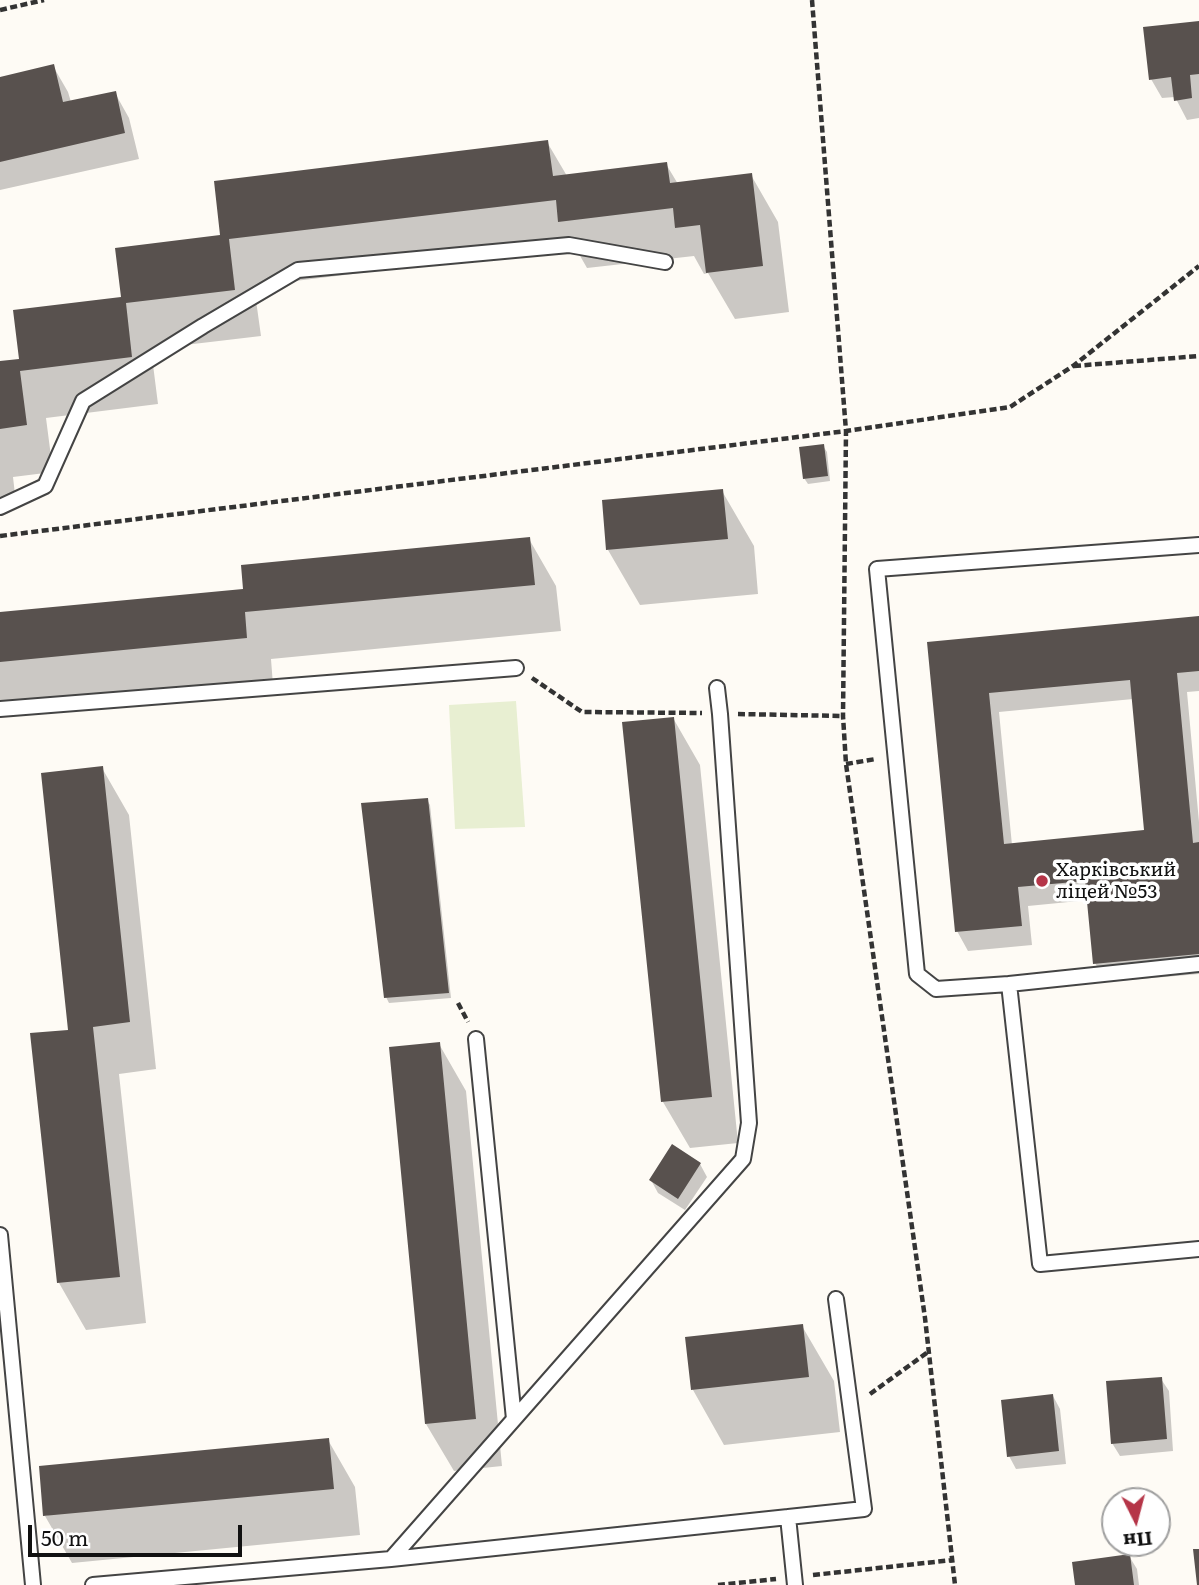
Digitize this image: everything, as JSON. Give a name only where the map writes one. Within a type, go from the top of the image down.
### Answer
[{"type":"lane","points":[[0,507],[45,486],[83,401],[298,270],[569,244],[665,262]]},
{"type":"lane","points":[[1199,545],[877,569],[917,974],[936,989],[1199,964]]},
{"type":"lane","points":[[0,709],[516,667]]},
{"type":"lane","points":[[391,1559],[743,1159],[749,1123],[717,688]]},
{"type":"lane","points":[[1009,984],[1040,1264],[1199,1249]]},
{"type":"lane","points":[[477,1038],[514,1419]]},
{"type":"lane","points":[[0,1235],[33,1585]]},
{"type":"lane","points":[[93,1585],[391,1559],[864,1509],[836,1299]]},
{"type":"lane","points":[[788,1517],[794,1581]]},
{"type":"path","points":[[0,10],[44,0]]},
{"type":"path","points":[[812,0],[846,431],[843,716],[846,764],[929,1351],[956,1585]]},
{"type":"path","points":[[0,536],[846,431],[1010,407],[1073,366],[1199,266]]},
{"type":"path","points":[[1073,366],[1199,356]]},
{"type":"path","points":[[516,667],[582,712],[843,716]]},
{"type":"path","points":[[846,764],[896,755]]},
{"type":"path","points":[[851,1408],[929,1351]]},
{"type":"path","points":[[718,1585],[794,1581],[953,1560]]},
{"type":"green space","points":[[516,701],[525,827],[455,829],[449,705]]},
{"type":"building","points":[[1199,21],[1199,74],[1190,75],[1192,98],[1174,101],[1171,77],[1149,80],[1143,27]]},
{"type":"building","points":[[54,64],[63,102],[116,91],[125,133],[0,162],[0,77]]},
{"type":"building","points":[[548,140],[553,176],[667,162],[670,183],[752,173],[763,266],[706,273],[700,225],[675,228],[673,208],[558,222],[556,200],[229,239],[235,290],[126,303],[132,357],[20,371],[27,425],[0,429],[0,361],[19,359],[13,310],[121,297],[115,248],[220,235],[214,181]]},
{"type":"building","points":[[824,444],[828,476],[803,479],[799,447]]},
{"type":"building","points":[[723,489],[728,539],[606,550],[602,500]]},
{"type":"building","points":[[530,537],[535,585],[245,612],[247,638],[0,662],[0,612],[243,589],[241,565]]},
{"type":"building","points":[[1199,616],[1199,671],[1177,673],[1193,843],[1199,842],[1199,954],[1093,964],[1085,881],[1018,887],[1022,926],[955,932],[927,642]],"holes":[[[1130,680],[1144,830],[1004,844],[989,693]]]},
{"type":"building","points":[[674,717],[712,1097],[661,1102],[622,722]]},
{"type":"building","points":[[103,766],[130,1022],[93,1027],[120,1277],[57,1283],[30,1033],[68,1030],[41,773]]},
{"type":"building","points":[[428,798],[449,993],[384,998],[361,803]]},
{"type":"building","points":[[440,1042],[476,1419],[425,1424],[389,1047]]},
{"type":"building","points":[[672,1144],[701,1163],[678,1199],[649,1180]]},
{"type":"building","points":[[803,1324],[809,1377],[691,1390],[685,1337]]},
{"type":"building","points":[[1162,1377],[1167,1439],[1111,1444],[1106,1381]]},
{"type":"building","points":[[1053,1394],[1059,1451],[1007,1457],[1001,1400]]},
{"type":"building","points":[[329,1438],[334,1489],[43,1516],[39,1466]]},
{"type":"building","points":[[1193,1549],[1199,1549],[1199,1585],[1197,1585]]},
{"type":"building","points":[[1130,1557],[1134,1585],[1075,1585],[1072,1562]]},
{"type":"place","name":"Харківський ліцей №53","points":[[1042,881]]}]
